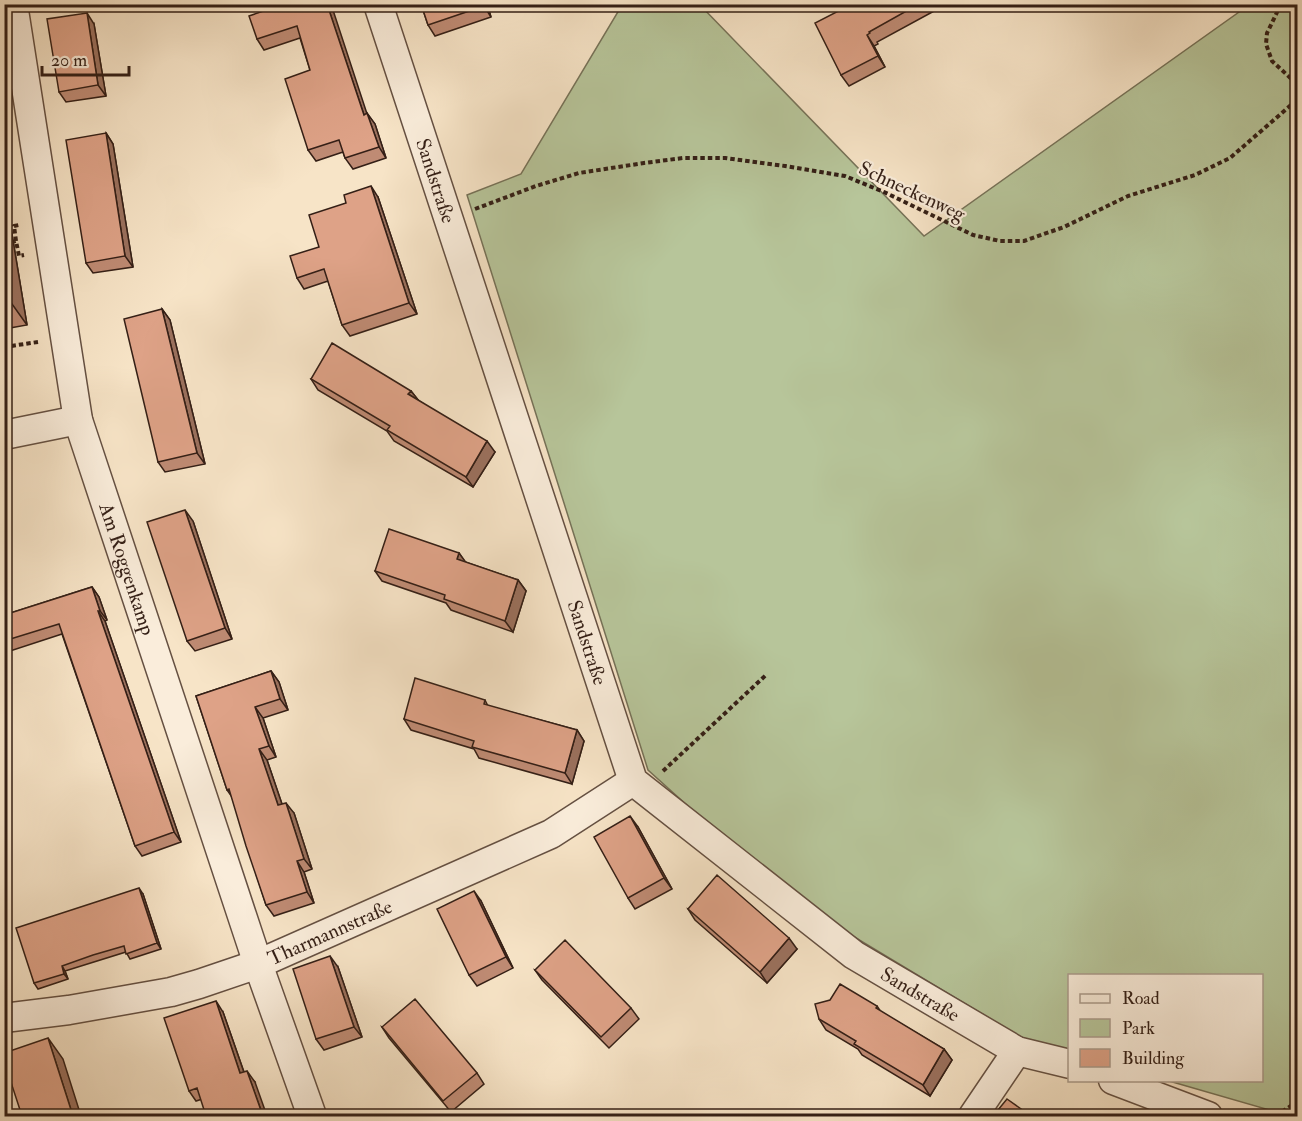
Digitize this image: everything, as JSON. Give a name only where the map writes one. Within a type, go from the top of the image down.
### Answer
[{"type":"street","name":"Am Roggenkamp","points":[[13,4],[78,420],[258,964],[312,1116]]},
{"type":"street","name":"Sandstraße","points":[[378,4],[638,785],[854,956],[1017,1051],[1068,1064]]},
{"type":"street","points":[[4,435],[78,420]]},
{"type":"street","name":"Tharmannstraße","points":[[4,1018],[69,1010],[171,992],[258,964],[551,834],[638,785]]},
{"type":"street","points":[[973,1116],[1017,1051]]},
{"type":"street","points":[[1118,1082],[1208,1116]]},
{"type":"path","points":[[1281,4],[1267,33],[1266,44],[1272,61],[1298,85]]},
{"type":"path","name":"Schneckenweg","points":[[449,219],[536,186],[579,174],[683,158],[725,158],[845,176],[973,235],[1000,241],[1024,241],[1064,226],[1128,196],[1195,175],[1230,158],[1298,99]]},
{"type":"path","points":[[638,785],[766,675]]},
{"type":"path","points":[[1276,1116],[1298,1101]]},
{"type":"green space","points":[[622,5],[700,5],[924,236],[1249,5],[1297,5],[1297,1116],[1290,1116],[1172,1082],[1263,1082],[1263,974],[1068,974],[1068,1053],[1042,1050],[851,935],[689,807],[648,770],[467,195],[521,174]]},
{"type":"building","points":[[284,4],[327,4],[364,115],[367,113],[379,147],[345,158],[339,140],[308,150],[285,79],[310,70],[297,26],[257,39],[249,16]]},
{"type":"building","points":[[421,4],[483,4],[484,6],[428,25]]},
{"type":"building","points":[[852,4],[919,4],[869,32],[867,35],[878,56],[841,75],[815,23]]},
{"type":"building","points":[[87,13],[98,85],[59,92],[47,19]]},
{"type":"building","points":[[106,133],[125,256],[86,263],[66,140]]},
{"type":"building","points":[[371,186],[409,303],[342,325],[324,269],[297,278],[290,256],[319,247],[309,215],[346,203],[344,195]]},
{"type":"building","points":[[4,282],[7,297],[4,298]]},
{"type":"building","points":[[162,309],[197,453],[158,462],[124,319]]},
{"type":"building","points":[[332,343],[411,391],[408,394],[487,441],[466,477],[387,430],[390,426],[311,379]]},
{"type":"building","points":[[185,510],[225,628],[187,641],[147,522]]},
{"type":"building","points":[[389,529],[459,553],[457,559],[518,580],[505,621],[444,599],[445,595],[375,571]]},
{"type":"building","points":[[92,587],[100,611],[98,611],[174,832],[135,846],[59,624],[4,641],[4,615]]},
{"type":"building","points":[[271,671],[280,699],[255,707],[269,746],[259,749],[278,805],[286,803],[304,859],[297,861],[307,892],[266,905],[196,696]]},
{"type":"building","points":[[415,678],[485,700],[484,704],[577,730],[565,773],[472,747],[474,741],[404,719]]},
{"type":"building","points":[[630,816],[664,878],[628,898],[594,837]]},
{"type":"building","points":[[717,875],[789,938],[760,972],[688,909]]},
{"type":"building","points":[[139,888],[157,943],[126,954],[124,946],[93,955],[62,966],[64,974],[34,983],[16,928]]},
{"type":"building","points":[[474,891],[506,957],[469,975],[437,909]]},
{"type":"building","points":[[565,940],[631,1008],[601,1037],[535,970]]},
{"type":"building","points":[[330,956],[354,1027],[316,1039],[293,969]]},
{"type":"building","points":[[840,984],[944,1049],[923,1085],[854,1044],[856,1041],[819,1019],[815,1004],[830,1000]]},
{"type":"building","points":[[415,999],[477,1073],[443,1101],[382,1027]]},
{"type":"building","points":[[216,1001],[240,1073],[247,1071],[263,1116],[206,1116],[197,1088],[189,1091],[164,1018]]},
{"type":"building","points":[[48,1038],[73,1116],[22,1116],[4,1061],[4,1053]]},
{"type":"building","points":[[1007,1099],[1031,1116],[993,1116]]}]
